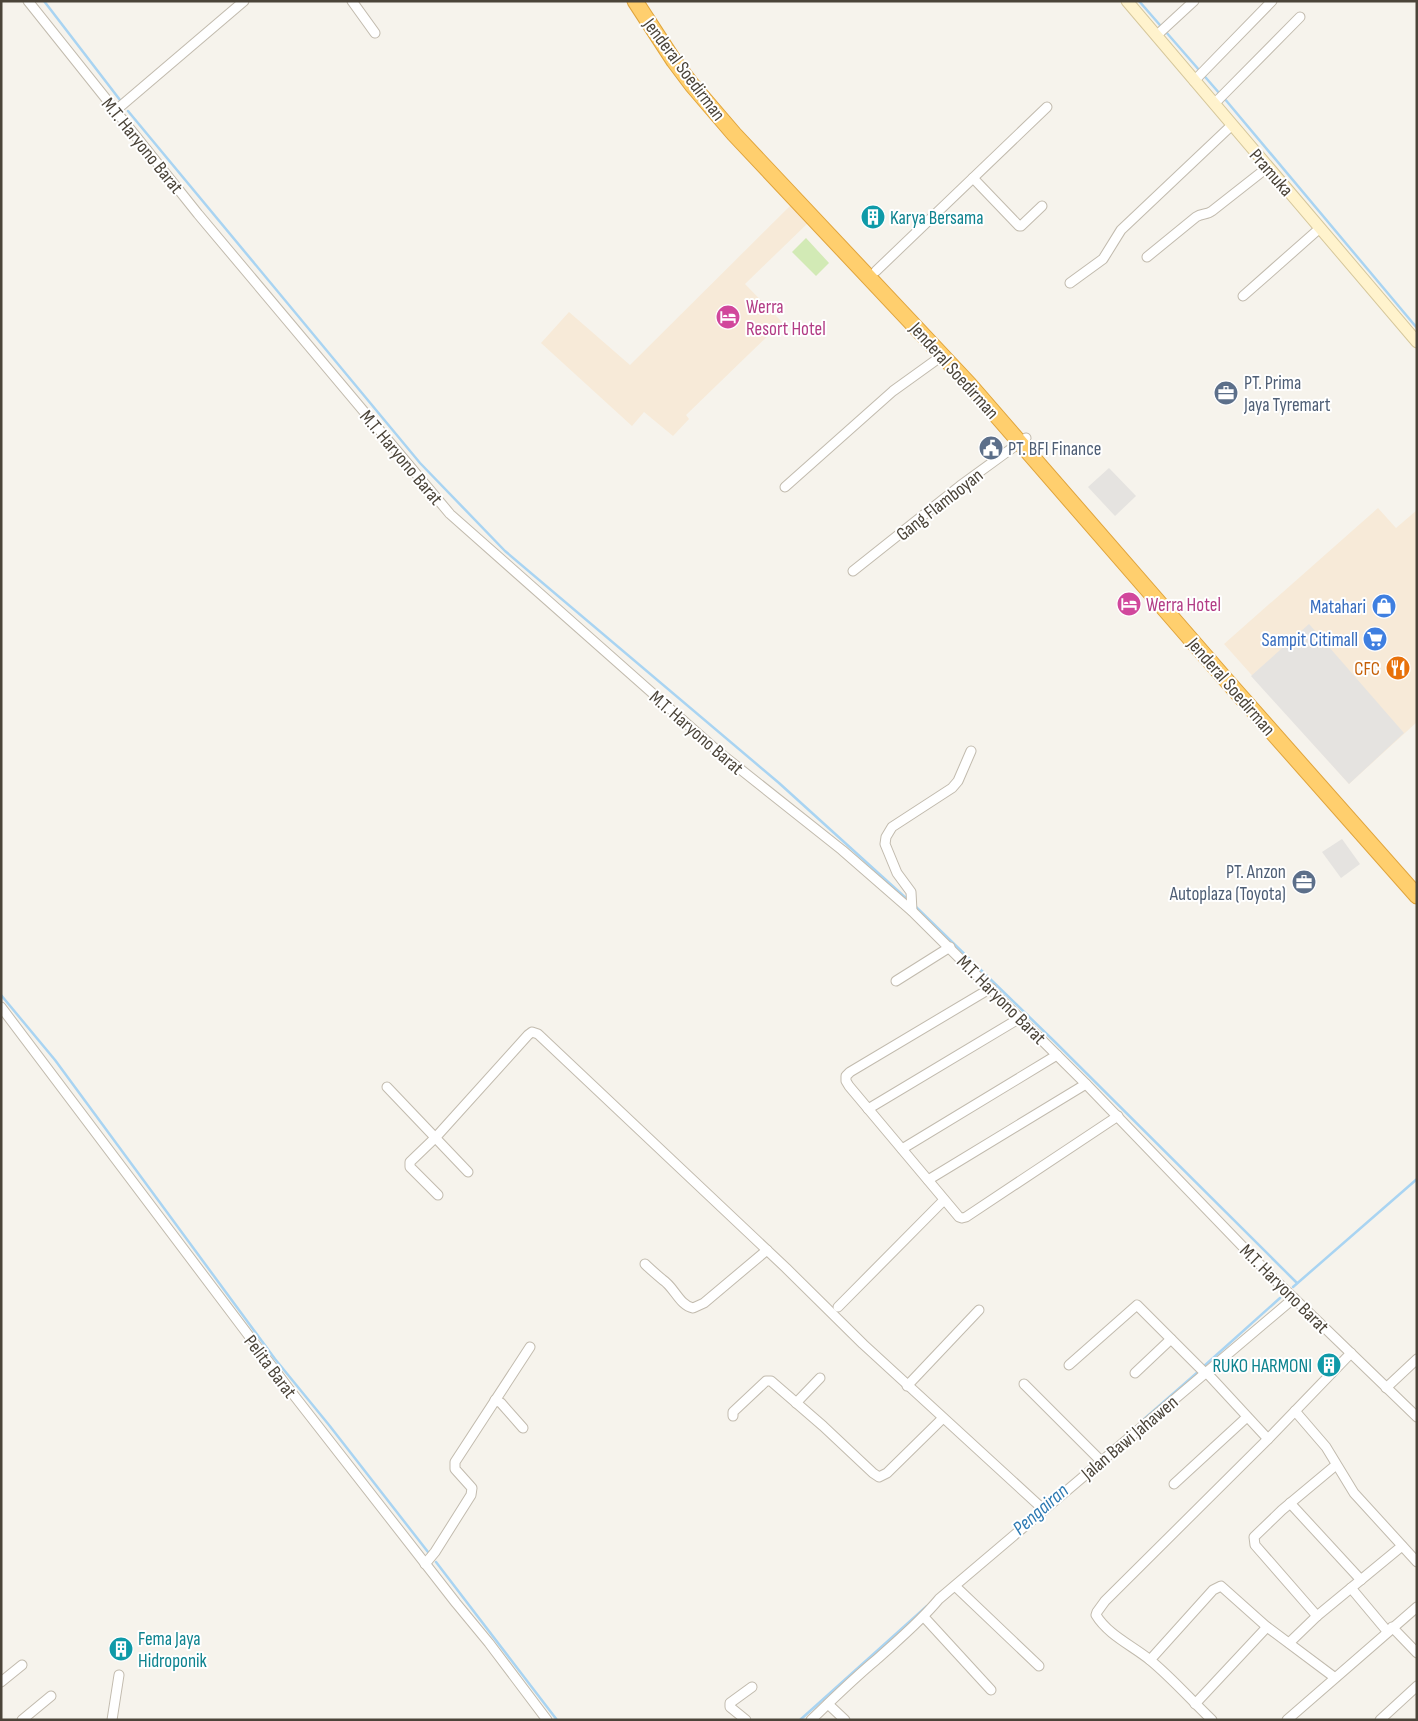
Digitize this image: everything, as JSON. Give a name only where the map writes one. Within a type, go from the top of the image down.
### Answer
[{"type":"highway","name":"Jenderal Soedirman","points":[[635,1],[674,61],[708,103],[808,214],[1023,440]]},
{"type":"highway","name":"Jenderal Soedirman","points":[[644,1],[708,92],[763,154],[949,348],[1023,440],[1417,896]]},
{"type":"highway","name":"Jenderal Soedirman","points":[[1230,678],[1417,884]]},
{"type":"street","name":"M.T. Haryono Barat","points":[[28,1],[115,111],[287,321],[450,514],[518,576],[720,752],[842,850],[912,911],[1057,1054],[1294,1298],[1386,1388],[1415,1412]]},
{"type":"street","points":[[115,111],[244,1]]},
{"type":"street","points":[[352,1],[375,33]]},
{"type":"street","name":"Pramuka","points":[[1127,1],[1157,35],[1220,98],[1232,125],[1417,342]]},
{"type":"street","points":[[1157,35],[1194,1]]},
{"type":"street","points":[[1200,76],[1272,1]]},
{"type":"street","points":[[1220,98],[1300,17]]},
{"type":"street","points":[[876,271],[1047,107]]},
{"type":"street","points":[[1070,283],[1103,259],[1121,230],[1232,125]]},
{"type":"street","points":[[1148,258],[1196,217],[1212,211],[1268,167]]},
{"type":"street","points":[[973,178],[1019,226],[1042,206]]},
{"type":"street","points":[[1244,296],[1320,228]]},
{"type":"street","points":[[785,487],[893,391],[943,355]]},
{"type":"street","name":"Gang Flamboyan","points":[[853,572],[960,486],[1023,440]]},
{"type":"street","points":[[912,911],[911,892],[897,873],[885,844],[886,837],[892,827],[952,788],[958,782],[971,750]]},
{"type":"street","points":[[896,981],[950,947]]},
{"type":"street","points":[[991,988],[846,1076],[846,1082],[959,1217],[966,1217],[1118,1116]]},
{"type":"street","name":"Pelita Barat","points":[[1,1007],[188,1256],[547,1720]]},
{"type":"street","points":[[868,1109],[1020,1018]]},
{"type":"street","points":[[438,1195],[409,1164],[436,1137],[528,1035],[534,1032],[767,1250],[907,1386],[1044,1510]]},
{"type":"street","points":[[902,1149],[1057,1054]]},
{"type":"street","points":[[928,1180],[1086,1084]]},
{"type":"street","points":[[388,1087],[468,1172]]},
{"type":"street","points":[[838,1307],[944,1200]]},
{"type":"street","points":[[645,1264],[657,1277],[665,1281],[687,1306],[693,1308],[704,1303],[767,1250]]},
{"type":"street","name":"Jalan Bawi Jahawen","points":[[811,1720],[924,1617],[939,1599],[1294,1298]]},
{"type":"street","points":[[1069,1365],[1137,1305],[1268,1438]]},
{"type":"street","points":[[907,1386],[979,1310]]},
{"type":"street","points":[[1135,1372],[1171,1339]]},
{"type":"street","points":[[425,1564],[435,1552],[471,1496],[472,1488],[455,1468],[454,1464],[530,1347]]},
{"type":"street","points":[[1212,1720],[1150,1660],[1128,1646],[1104,1624],[1096,1615],[1096,1612],[1351,1353]]},
{"type":"street","points":[[1386,1388],[1417,1359]]},
{"type":"street","points":[[796,1403],[820,1378]]},
{"type":"street","points":[[733,1416],[733,1412],[766,1381],[771,1381],[824,1426],[879,1477],[887,1473],[943,1418]]},
{"type":"street","points":[[1024,1384],[1101,1461]]},
{"type":"street","points":[[495,1400],[501,1403],[523,1428]]},
{"type":"street","points":[[1295,1412],[1326,1447],[1354,1493],[1417,1562]]},
{"type":"street","points":[[1174,1484],[1247,1417]]},
{"type":"street","points":[[1317,1616],[1254,1541],[1256,1534],[1336,1465]]},
{"type":"street","points":[[1290,1504],[1361,1580]]},
{"type":"street","points":[[1289,1643],[1317,1616],[1402,1546]]},
{"type":"street","points":[[956,1586],[1039,1666]]},
{"type":"street","points":[[1150,1660],[1218,1587],[1223,1588],[1267,1627],[1334,1677]]},
{"type":"street","points":[[1351,1588],[1390,1629],[1417,1653]]},
{"type":"street","points":[[1287,1720],[1334,1677],[1417,1607]]},
{"type":"street","points":[[924,1617],[991,1690]]},
{"type":"street","points":[[1195,1704],[1267,1627]]},
{"type":"street","points":[[1,1682],[22,1665]]},
{"type":"street","points":[[112,1720],[119,1675]]},
{"type":"street","points":[[1380,1720],[1417,1686]]},
{"type":"street","points":[[746,1720],[730,1707],[730,1703],[752,1687]]},
{"type":"street","points":[[22,1720],[51,1696]]},
{"type":"street","points":[[828,1704],[845,1720]]},
{"type":"shaded area","name":"Werra Resort Hotel","points":[[792,204],[809,222],[745,284],[782,322],[686,415],[689,419],[673,436],[644,412],[632,426],[541,343],[569,312],[630,365]]},
{"type":"shaded area","points":[[1109,468],[1136,496],[1115,516],[1088,487]]},
{"type":"shaded area","points":[[1378,508],[1396,528],[1417,510],[1417,722],[1349,784],[1224,644]]},
{"type":"shaded area","points":[[1309,624],[1404,733],[1349,784],[1251,676]]},
{"type":"shaded area","points":[[1342,839],[1360,864],[1341,878],[1322,852]]},
{"type":"green space","points":[[806,238],[829,263],[816,276],[792,252]]},
{"type":"waterway","points":[[44,1],[120,100]]},
{"type":"waterway","points":[[1139,1],[1220,94]]},
{"type":"waterway","points":[[1224,98],[1417,328]]},
{"type":"waterway","points":[[128,111],[420,463],[505,551],[779,783],[908,900]]},
{"type":"waterway","points":[[914,905],[1054,1041],[1297,1283]]},
{"type":"waterway","points":[[1,995],[55,1060],[275,1359],[428,1552]]},
{"type":"waterway","points":[[1293,1287],[1417,1179]]},
{"type":"waterway","name":"Pengairan","points":[[1203,1367],[1280,1298]]},
{"type":"waterway","name":"Pengairan","points":[[1143,1420],[1199,1371]]},
{"type":"waterway","points":[[436,1562],[557,1720]]},
{"type":"waterway","name":"Pengairan","points":[[800,1720],[927,1606]]},
{"type":"place","name":"Karya Bersama","points":[[873,217]]},
{"type":"place","name":"Werra Resort Hotel","points":[[728,317]]},
{"type":"place","name":"PT. Prima Jaya Tyremart","points":[[1226,393]]},
{"type":"place","name":"PT. BFI Finance","points":[[991,448]]},
{"type":"place","name":"Werra Hotel","points":[[1129,604]]},
{"type":"place","name":"Matahari","points":[[1384,606]]},
{"type":"place","name":"Sampit Citimall","points":[[1375,639]]},
{"type":"place","name":"CFC","points":[[1398,668]]},
{"type":"place","name":"PT. Anzon Autoplaza (Toyota)","points":[[1304,882]]},
{"type":"place","name":"RUKO HARMONI","points":[[1329,1365]]},
{"type":"place","name":"Fema Jaya Hidroponik","points":[[121,1649]]}]
